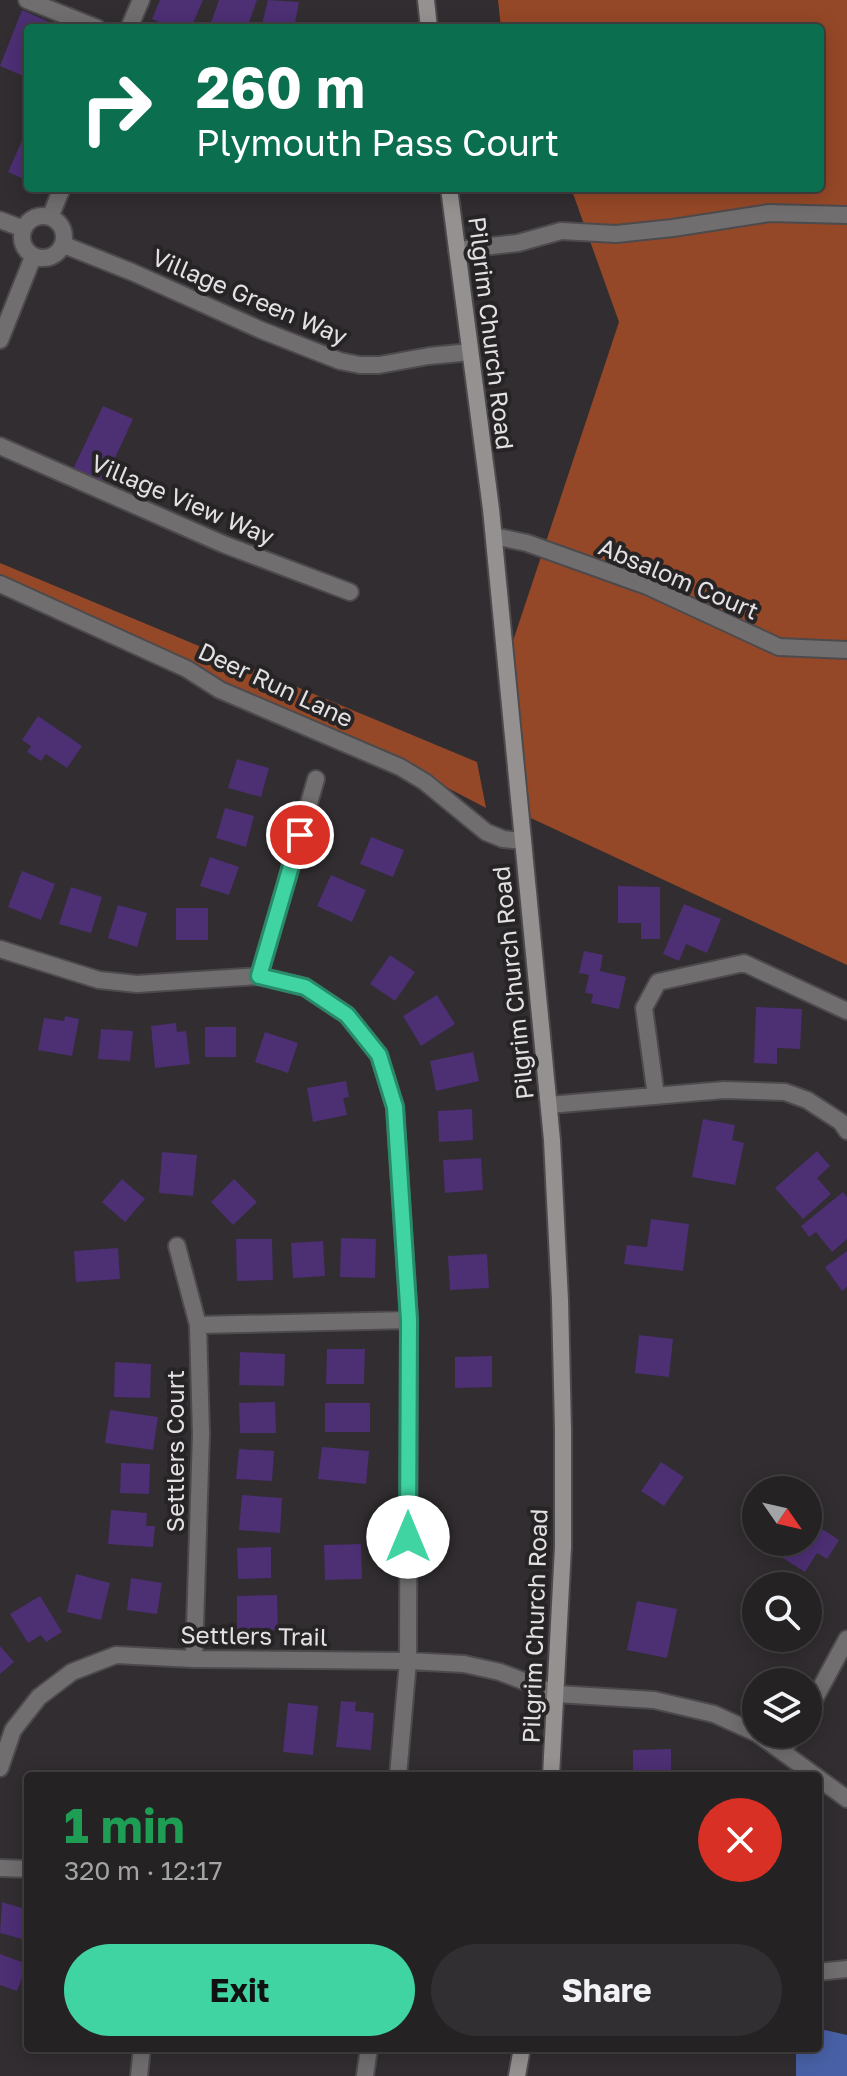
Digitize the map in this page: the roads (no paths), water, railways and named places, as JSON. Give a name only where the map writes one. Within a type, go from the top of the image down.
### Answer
[{"type":"street","points":[[27,0],[87,24]]},
{"type":"street","points":[[131,24],[141,0]]},
{"type":"street","points":[[426,0],[429,24]]},
{"type":"street","points":[[51,215],[60,192]]},
{"type":"street","name":"Pilgrim Church Road","points":[[450,192],[494,536],[549,1105],[563,1402],[563,1547],[551,1772]]},
{"type":"street","points":[[457,250],[518,243],[561,231],[616,234],[769,213],[847,215]]},
{"type":"street","points":[[51,215],[61,225],[64,245],[52,256],[33,257],[24,248],[24,229],[35,217],[51,215]]},
{"type":"street","points":[[0,220],[24,229]]},
{"type":"street","name":"Village Green Way","points":[[64,245],[340,361],[379,365],[470,352]]},
{"type":"street","points":[[0,340],[33,257]]},
{"type":"street","name":"Village View Way","points":[[0,446],[223,544],[350,592]]},
{"type":"street","name":"Absalom Court","points":[[494,536],[527,543],[647,586],[779,647],[847,650]]},
{"type":"street","name":"Deer Run Lane","points":[[0,584],[187,669],[220,690],[400,767],[425,782],[486,832],[503,839],[523,841]]},
{"type":"street","points":[[259,976],[316,779]]},
{"type":"street","points":[[0,949],[99,980],[137,984],[259,976],[305,987],[347,1015],[379,1055],[395,1107],[409,1320],[408,1661],[398,1772]]},
{"type":"street","points":[[656,1096],[644,1008],[658,982],[744,963],[847,1011]]},
{"type":"street","points":[[549,1105],[724,1090],[785,1092],[807,1100],[841,1122],[847,1131]]},
{"type":"street","name":"Settlers Court","points":[[177,1246],[198,1325],[201,1434],[194,1659]]},
{"type":"street","points":[[198,1325],[409,1320]]},
{"type":"street","points":[[822,1685],[847,1639]]},
{"type":"street","name":"Settlers Trail","points":[[0,1768],[13,1730],[39,1697],[72,1672],[116,1655],[464,1664],[500,1672],[557,1694],[654,1700],[714,1714],[742,1726]]},
{"type":"street","name":"Settlers Trail","points":[[779,1748],[811,1772]]},
{"type":"street","name":"Settlers Trail","points":[[822,1780],[847,1799]]},
{"type":"street","points":[[0,1868],[24,1869]]},
{"type":"street","points":[[822,1972],[847,1969]]},
{"type":"street","points":[[139,2076],[142,2052]]},
{"type":"street","points":[[365,2076],[368,2052]]},
{"type":"street","points":[[517,2076],[521,2052]]},
{"type":"water","points":[[822,2031],[847,2035],[847,2076],[796,2076],[796,2052],[822,2052]]}]
